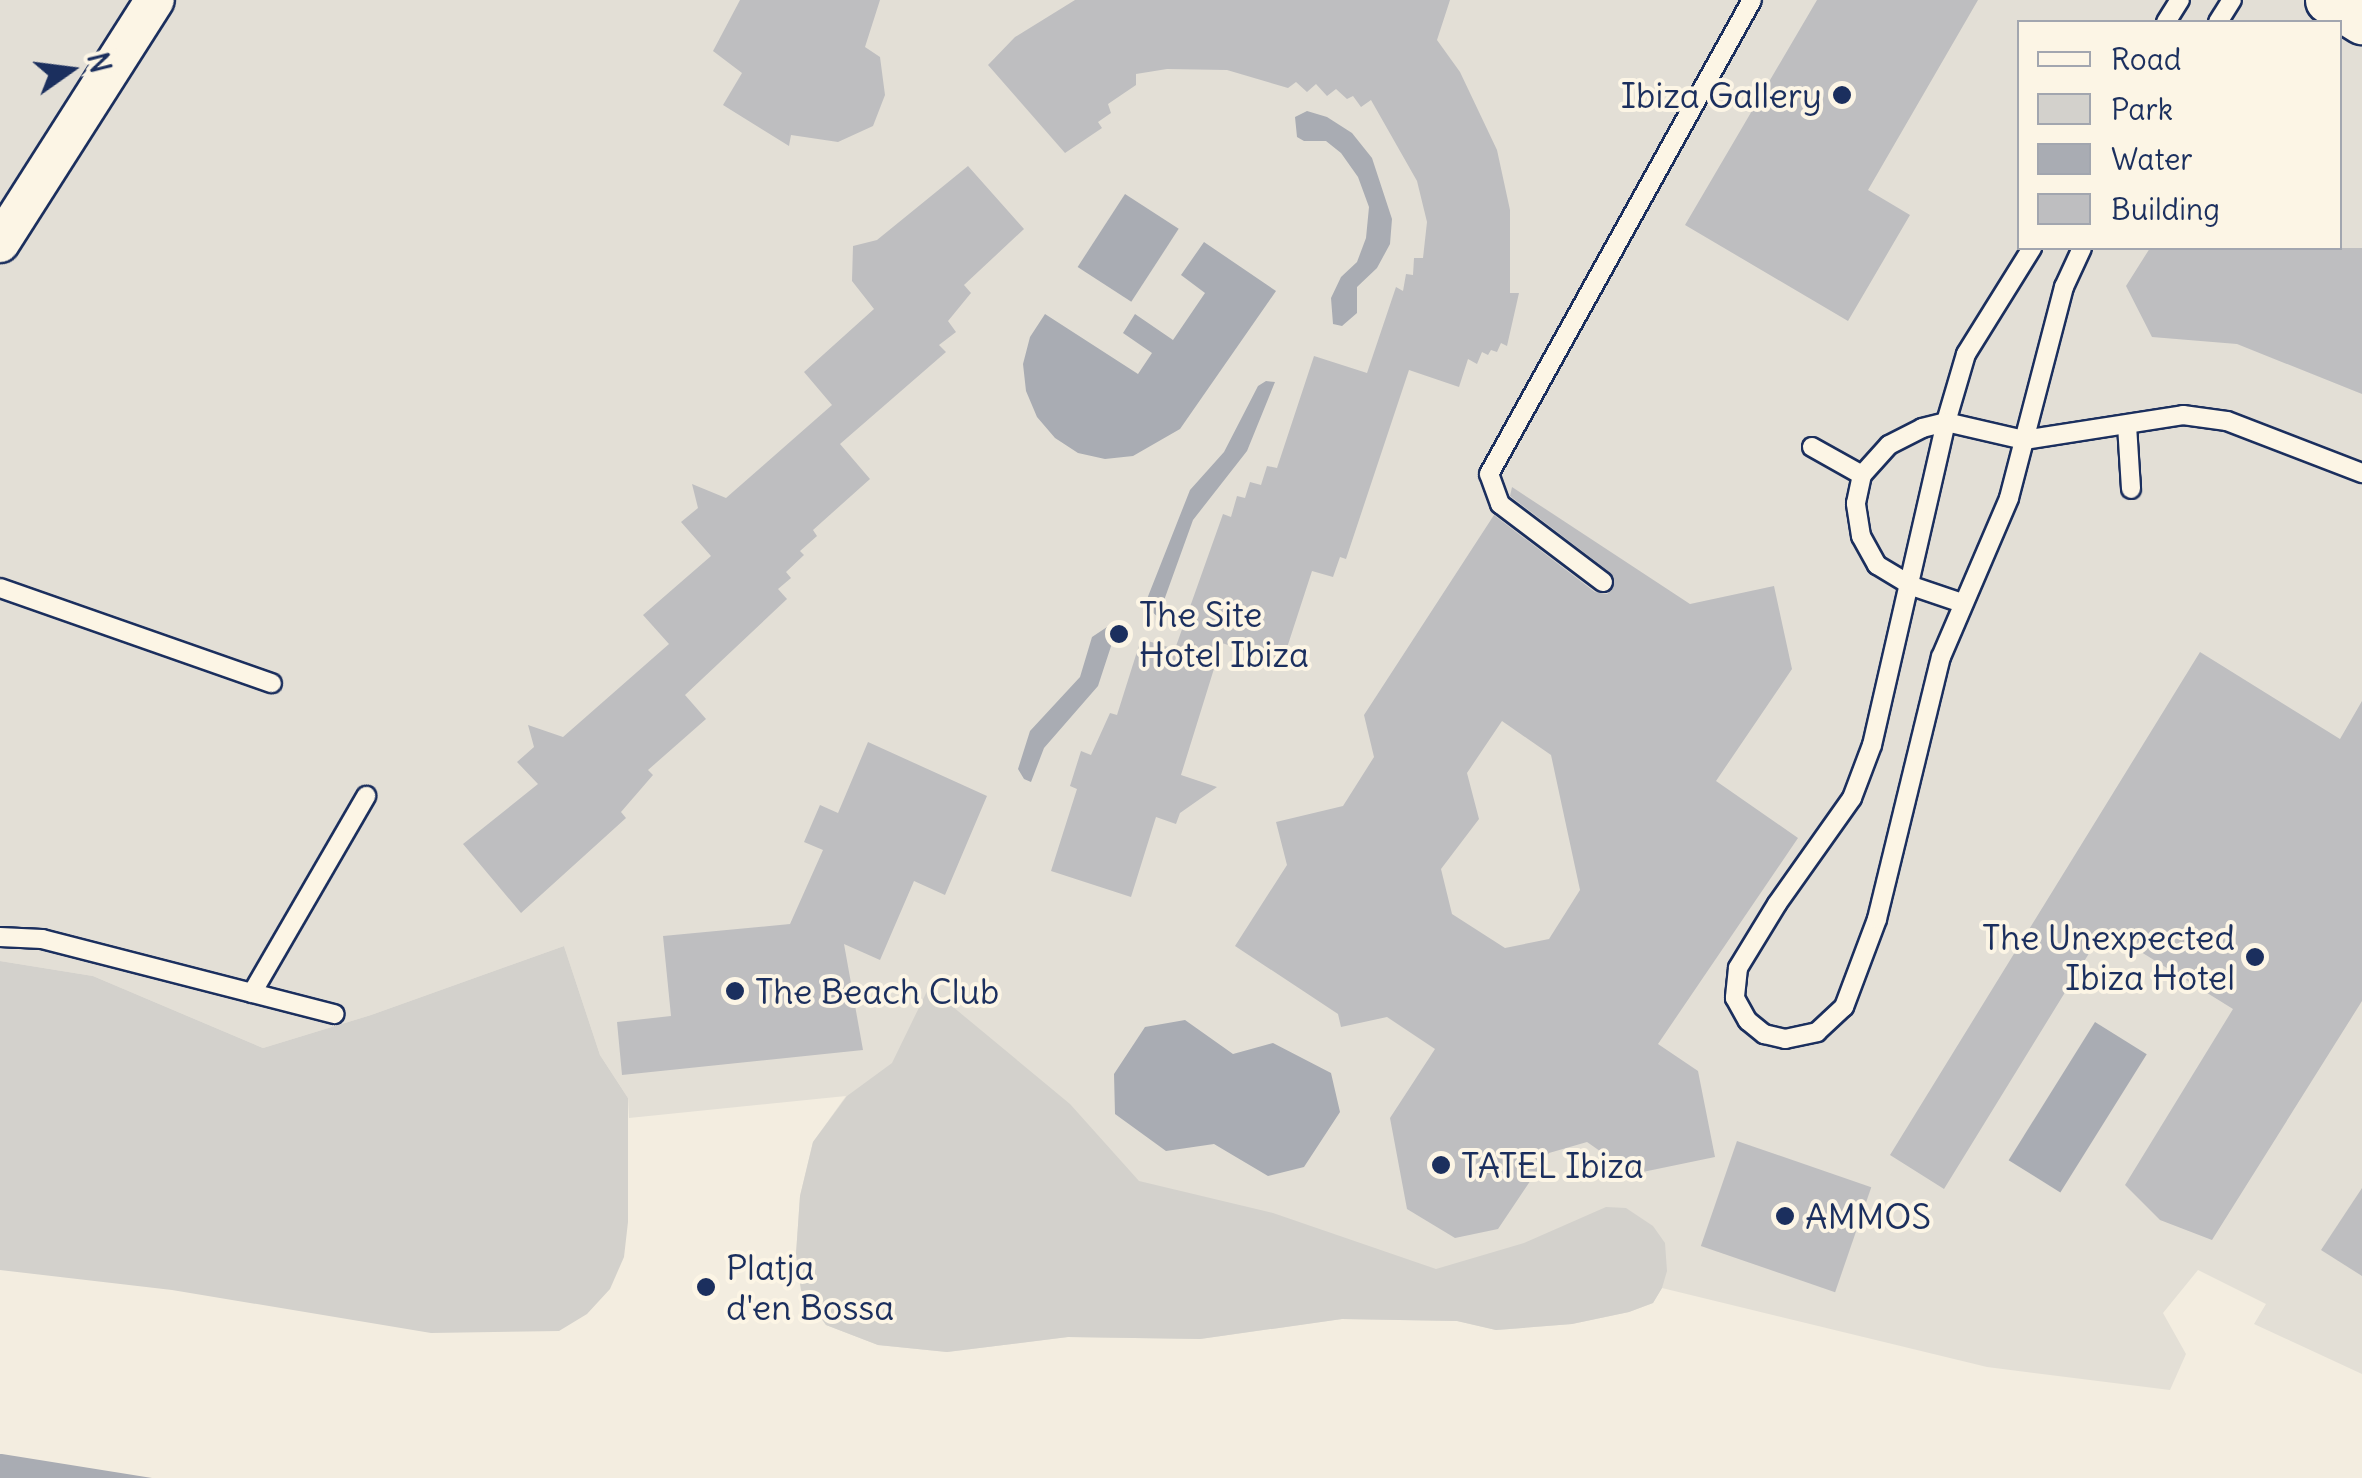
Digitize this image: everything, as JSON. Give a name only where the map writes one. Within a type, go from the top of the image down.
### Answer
[{"type":"street","points":[[0,243],[155,0]]},
{"type":"street","points":[[2328,0],[2362,21]]},
{"type":"lane","points":[[1603,582],[1500,504],[1489,474],[1752,0]]},
{"type":"lane","points":[[2031,250],[1966,354],[1946,422],[1912,586],[1872,745],[1852,798],[1777,904],[1738,968],[1734,998],[1748,1021],[1764,1034],[1785,1040],[1817,1032],[1844,1007],[1876,919],[1940,657],[2009,498],[2064,287],[2081,250]]},
{"type":"lane","points":[[1962,603],[1912,586],[1876,565],[1861,536],[1856,502],[1862,475],[1889,445],[1946,422],[2024,440],[2182,415],[2228,421],[2362,473]]},
{"type":"lane","points":[[2127,425],[2132,489]]},
{"type":"lane","points":[[1812,447],[1862,475]]},
{"type":"lane","points":[[0,588],[272,683]]},
{"type":"lane","points":[[252,993],[366,796]]},
{"type":"lane","points":[[0,937],[42,940],[335,1014]]},
{"type":"shaded area","points":[[0,0],[2362,0],[2362,1374],[2254,1324],[2266,1304],[2198,1270],[2163,1313],[2186,1354],[2170,1390],[1987,1367],[1662,1288],[1653,1303],[1629,1312],[1572,1324],[1496,1330],[1457,1321],[1342,1319],[1200,1339],[1068,1337],[947,1352],[878,1345],[826,1325],[801,1290],[796,1254],[800,1196],[813,1142],[846,1096],[629,1118],[628,1098],[600,1055],[564,946],[371,1015],[263,1048],[93,976],[0,961]]},
{"type":"green space","points":[[564,946],[600,1055],[628,1098],[628,1222],[624,1257],[610,1289],[587,1314],[559,1331],[431,1333],[172,1290],[0,1270],[0,961],[93,976],[263,1048],[371,1015]]},
{"type":"green space","points":[[929,987],[1070,1104],[1139,1181],[1273,1213],[1436,1269],[1524,1243],[1606,1207],[1626,1208],[1653,1226],[1665,1243],[1667,1271],[1662,1288],[1653,1303],[1629,1312],[1572,1324],[1496,1330],[1457,1321],[1342,1319],[1200,1339],[1068,1337],[947,1352],[878,1345],[826,1325],[801,1290],[796,1254],[800,1196],[813,1142],[847,1096],[892,1063]]},
{"type":"water","points":[[1307,111],[1327,117],[1352,133],[1372,158],[1392,219],[1390,244],[1377,268],[1357,287],[1357,313],[1342,326],[1333,324],[1331,298],[1341,277],[1357,262],[1366,238],[1369,207],[1358,177],[1341,153],[1326,141],[1304,141],[1297,137],[1295,117]]},
{"type":"water","points":[[1125,194],[1179,229],[1131,302],[1078,267]]},
{"type":"water","points":[[1204,242],[1276,291],[1180,429],[1133,456],[1105,459],[1078,453],[1055,438],[1037,417],[1026,391],[1023,364],[1030,337],[1045,314],[1138,374],[1152,353],[1123,333],[1135,314],[1173,340],[1205,293],[1181,275]]},
{"type":"water","points":[[1266,381],[1275,382],[1247,451],[1193,520],[1158,617],[1150,610],[1147,599],[1190,490],[1224,452],[1258,386]]},
{"type":"water","points":[[1107,627],[1116,631],[1098,686],[1044,748],[1031,782],[1024,779],[1018,769],[1030,731],[1080,677],[1092,637]]},
{"type":"water","points":[[1185,1020],[1233,1054],[1273,1043],[1331,1073],[1340,1112],[1304,1167],[1268,1176],[1214,1144],[1166,1151],[1115,1114],[1114,1074],[1145,1027]]},
{"type":"water","points":[[2095,1022],[2147,1054],[2060,1193],[2009,1160]]},
{"type":"water","points":[[2,1454],[152,1478],[0,1478]]},
{"type":"building","points":[[740,0],[880,0],[865,47],[880,57],[885,95],[873,126],[838,142],[791,135],[789,146],[723,105],[742,73],[713,51]]},
{"type":"building","points":[[1075,0],[1450,0],[1437,40],[1460,72],[1497,150],[1510,210],[1510,293],[1519,293],[1507,346],[1501,343],[1497,352],[1491,350],[1488,355],[1482,352],[1477,364],[1468,359],[1459,387],[1409,370],[1346,559],[1340,557],[1333,577],[1312,571],[1282,663],[1222,643],[1181,775],[1217,787],[1180,813],[1176,824],[1156,817],[1131,897],[1051,871],[1077,789],[1070,786],[1081,751],[1091,755],[1110,713],[1117,715],[1141,639],[1175,649],[1223,514],[1231,517],[1237,496],[1245,498],[1250,482],[1261,485],[1267,466],[1277,468],[1314,356],[1367,373],[1396,287],[1403,291],[1406,274],[1413,275],[1414,258],[1423,258],[1427,222],[1417,181],[1371,100],[1361,107],[1353,96],[1347,99],[1336,89],[1327,96],[1316,84],[1307,92],[1296,82],[1288,88],[1227,70],[1167,69],[1136,74],[1136,85],[1108,104],[1111,113],[1098,122],[1102,128],[1065,153],[988,65],[1015,37]]},
{"type":"building","name":"Ibiza Gallery","points":[[1817,0],[1978,0],[1868,190],[1910,215],[1848,321],[1685,225]]},
{"type":"building","points":[[968,166],[1024,229],[964,285],[971,293],[948,321],[956,332],[939,345],[946,352],[840,444],[870,479],[813,530],[817,536],[800,551],[804,555],[786,572],[791,578],[778,589],[787,599],[685,695],[706,719],[648,770],[653,775],[621,812],[626,818],[521,913],[463,844],[538,784],[517,762],[534,747],[528,725],[563,737],[669,644],[643,615],[711,556],[681,522],[698,508],[692,484],[726,498],[832,405],[804,372],[874,309],[852,281],[853,246],[877,240]]},
{"type":"building","points":[[2362,248],[2362,394],[2237,344],[2152,337],[2126,286],[2149,250]]},
{"type":"building","points":[[1512,487],[1690,604],[1774,586],[1792,669],[1716,781],[1798,838],[1658,1044],[1698,1071],[1715,1157],[1633,1174],[1587,1142],[1549,1153],[1498,1229],[1455,1238],[1407,1209],[1390,1118],[1435,1049],[1387,1017],[1341,1027],[1338,1014],[1235,946],[1287,865],[1276,822],[1343,806],[1374,757],[1364,715],[1494,515],[1595,592],[1607,594],[1613,589],[1611,573],[1510,496]],"holes":[[[1502,721],[1551,755],[1580,890],[1549,939],[1505,948],[1452,914],[1441,869],[1479,819],[1467,773]]]},
{"type":"building","name":"The Unexpected Ibiza Hotel","points":[[2200,652],[2340,739],[2362,701],[2362,1001],[2212,1240],[2160,1220],[2125,1185],[2233,1009],[2104,929],[1944,1189],[1890,1155]]},
{"type":"building","points":[[868,742],[987,796],[945,895],[914,881],[880,960],[844,944],[863,1050],[622,1075],[617,1022],[671,1016],[663,936],[790,924],[823,850],[804,842],[820,805],[838,813]]},
{"type":"building","name":"AMMOS","points":[[1737,1141],[1871,1187],[1835,1292],[1701,1246]]},
{"type":"building","points":[[2362,1188],[2362,1276],[2321,1250]]},
{"type":"place","name":"Ibiza Gallery","points":[[1842,95]]},
{"type":"place","name":"The Site Hotel Ibiza","points":[[1119,634]]},
{"type":"place","name":"The Unexpected Ibiza Hotel","points":[[2255,957]]},
{"type":"place","name":"The Beach Club","points":[[735,991]]},
{"type":"place","name":"TATEL Ibiza","points":[[1441,1165]]},
{"type":"place","name":"AMMOS","points":[[1785,1216]]},
{"type":"place","name":"Platja d'en Bossa","points":[[706,1287]]}]
